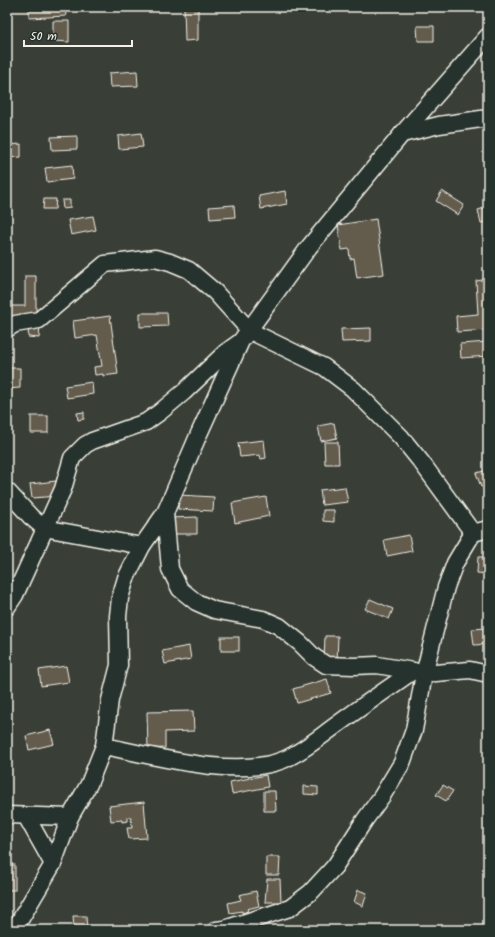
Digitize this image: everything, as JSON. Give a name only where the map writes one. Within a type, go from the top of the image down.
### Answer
[{"type":"street","points":[[14,930],[52,864],[70,817],[89,784],[104,746],[110,700],[119,665],[118,616],[120,598],[126,578],[142,546],[165,513],[198,436],[246,336],[309,247],[402,134],[488,36]]},
{"type":"street","points":[[402,134],[439,125],[488,118]]},
{"type":"street","points":[[7,329],[15,324],[39,320],[105,264],[155,258],[170,262],[189,270],[215,292],[246,336],[324,367],[353,389],[401,437],[481,531],[455,564],[446,587],[418,672],[414,730],[402,763],[382,796],[335,866],[311,892],[290,908],[224,929],[216,930]]},
{"type":"street","points":[[7,607],[15,595],[62,489],[72,458],[77,451],[85,444],[92,441],[146,422],[184,392],[226,352],[246,336]]},
{"type":"street","points":[[7,491],[31,517],[44,528],[142,546]]},
{"type":"street","points":[[165,513],[170,569],[180,589],[196,602],[214,610],[263,618],[279,626],[314,657],[326,664],[354,666],[377,665],[418,672],[470,670],[488,674]]},
{"type":"street","points":[[104,746],[216,767],[249,767],[264,765],[283,760],[306,747],[418,672]]},
{"type":"street","points":[[7,815],[70,817]]},
{"type":"street","points":[[26,816],[52,864]]},
{"type":"building","points":[[29,7],[65,7],[66,16],[29,18]]},
{"type":"building","points":[[105,7],[131,7],[131,9],[105,10]]},
{"type":"building","points":[[184,7],[198,7],[198,40],[185,41]]},
{"type":"building","points":[[53,21],[69,21],[69,42],[53,41]]},
{"type":"building","points":[[417,26],[434,26],[434,41],[418,41]]},
{"type":"building","points":[[137,71],[138,86],[110,87],[109,73]]},
{"type":"building","points":[[141,133],[143,147],[119,149],[118,136]]},
{"type":"building","points":[[77,136],[77,149],[52,150],[51,137]]},
{"type":"building","points":[[21,144],[21,157],[7,158],[7,145]]},
{"type":"building","points":[[72,165],[73,179],[47,182],[45,168]]},
{"type":"building","points":[[285,191],[287,204],[261,209],[259,196]]},
{"type":"building","points":[[442,191],[464,205],[458,215],[436,201]]},
{"type":"building","points":[[44,199],[56,199],[55,209],[43,209]]},
{"type":"building","points":[[62,200],[70,200],[70,208],[63,209]]},
{"type":"building","points":[[234,205],[235,217],[210,219],[209,207]]},
{"type":"building","points":[[488,207],[488,222],[481,223],[478,210]]},
{"type":"building","points":[[93,216],[96,230],[71,235],[68,220]]},
{"type":"building","points":[[376,219],[384,274],[357,278],[354,258],[350,259],[349,249],[342,250],[338,225]]},
{"type":"building","points":[[25,276],[36,276],[36,315],[30,319],[8,319],[8,306],[25,306]]},
{"type":"building","points":[[488,279],[488,330],[457,332],[456,316],[478,314],[476,281]]},
{"type":"building","points":[[140,313],[167,313],[168,326],[140,327]]},
{"type":"building","points":[[110,316],[118,374],[103,376],[103,374],[95,375],[94,367],[102,366],[97,335],[75,338],[73,321]]},
{"type":"building","points":[[29,326],[40,327],[39,338],[28,337]]},
{"type":"building","points":[[371,328],[371,341],[342,342],[341,329]]},
{"type":"building","points":[[488,342],[488,356],[461,358],[460,344]]},
{"type":"building","points":[[7,368],[20,368],[20,388],[7,389]]},
{"type":"building","points":[[92,382],[93,394],[67,398],[65,386]]},
{"type":"building","points":[[84,412],[84,419],[78,420],[77,413]]},
{"type":"building","points":[[31,416],[48,416],[48,433],[31,433]]},
{"type":"building","points":[[334,423],[337,438],[321,441],[318,426]]},
{"type":"building","points":[[264,440],[266,458],[261,459],[260,455],[240,457],[238,443]]},
{"type":"building","points":[[324,442],[338,442],[339,464],[325,464]]},
{"type":"building","points":[[488,470],[488,485],[481,487],[476,473]]},
{"type":"building","points":[[56,481],[58,496],[32,498],[30,484]]},
{"type":"building","points":[[345,487],[348,502],[322,505],[320,490]]},
{"type":"building","points":[[179,495],[214,497],[213,511],[178,509]]},
{"type":"building","points":[[266,497],[269,516],[235,523],[232,503]]},
{"type":"building","points":[[323,510],[334,510],[334,522],[323,521]]},
{"type":"building","points":[[197,517],[197,534],[169,534],[169,518]]},
{"type":"building","points":[[409,535],[412,551],[387,556],[384,540]]},
{"type":"building","points":[[478,557],[488,557],[488,574],[477,573]]},
{"type":"building","points":[[370,599],[393,609],[389,619],[365,609]]},
{"type":"building","points":[[488,628],[488,644],[474,645],[472,629]]},
{"type":"building","points":[[325,636],[338,636],[337,662],[324,661]]},
{"type":"building","points":[[221,637],[239,637],[239,651],[221,651]]},
{"type":"building","points":[[189,646],[191,659],[165,664],[162,651]]},
{"type":"building","points":[[66,666],[69,682],[41,686],[39,670]]},
{"type":"building","points":[[327,679],[331,693],[297,703],[293,689]]},
{"type":"building","points":[[193,711],[194,731],[165,732],[165,748],[148,749],[147,712]]},
{"type":"building","points":[[50,730],[54,744],[29,750],[26,736]]},
{"type":"building","points":[[266,775],[268,787],[232,794],[230,782]]},
{"type":"building","points":[[443,785],[453,791],[446,801],[436,795]]},
{"type":"building","points":[[304,786],[318,787],[318,795],[304,794]]},
{"type":"building","points":[[264,791],[275,791],[276,811],[264,811]]},
{"type":"building","points":[[144,802],[147,838],[129,839],[127,828],[132,828],[131,817],[128,817],[128,821],[111,821],[109,806]]},
{"type":"building","points":[[266,857],[280,857],[279,875],[266,875]]},
{"type":"building","points":[[7,865],[15,865],[15,890],[7,890]]},
{"type":"building","points":[[267,879],[280,879],[281,902],[265,902]]},
{"type":"building","points":[[358,890],[367,893],[363,906],[354,902]]},
{"type":"building","points":[[256,891],[259,906],[247,909],[248,911],[242,913],[242,911],[230,913],[228,903],[241,900],[239,895]]},
{"type":"building","points":[[73,916],[86,916],[87,930],[74,930]]}]
